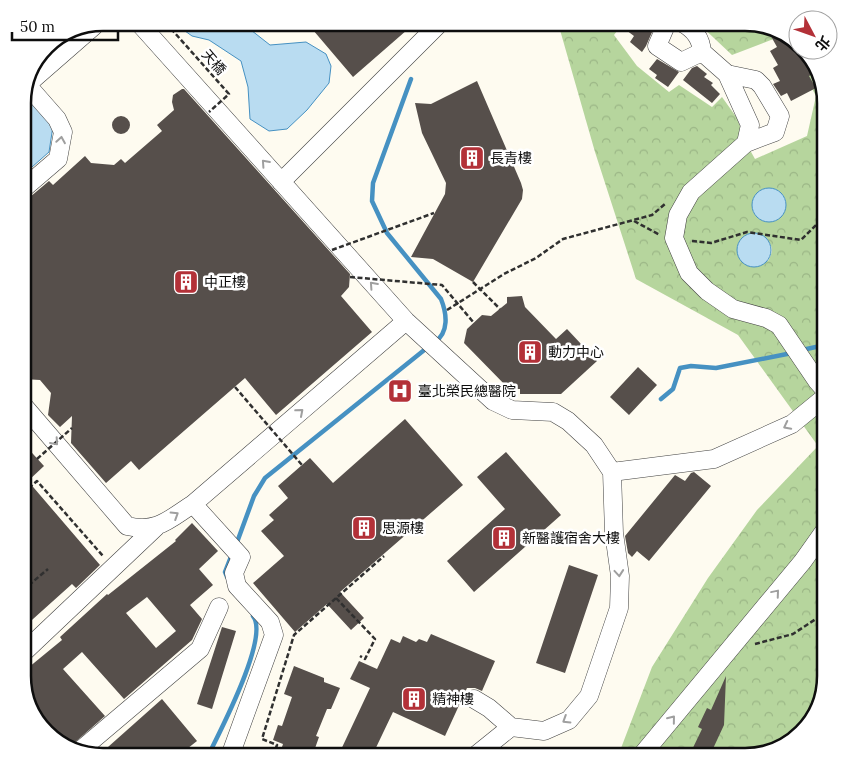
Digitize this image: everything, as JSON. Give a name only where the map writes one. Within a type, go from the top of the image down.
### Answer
[{"type":"street","points":[[147,31],[424,339],[493,401],[512,410],[553,412],[568,421],[594,446],[612,472],[614,533],[620,576],[618,608],[589,696],[569,720],[544,731],[511,727],[489,708],[474,699]]},
{"type":"street","points":[[281,182],[432,31]]},
{"type":"street","points":[[664,31],[657,46],[681,62],[702,52]]},
{"type":"street","points":[[694,31],[701,42],[702,52],[726,74],[750,125],[746,143]]},
{"type":"street","points":[[38,74],[85,34]]},
{"type":"street","points":[[726,74],[756,80],[762,86],[780,116],[775,132],[746,143],[691,192],[678,215],[676,245],[689,273],[707,291],[733,309],[766,318],[779,325],[817,380]]},
{"type":"street","points":[[31,182],[58,159],[63,132],[57,119],[32,91]]},
{"type":"street","points":[[31,645],[114,569],[156,527],[193,504],[406,321]]},
{"type":"street","points":[[612,472],[714,459],[792,424],[817,404]]},
{"type":"street","points":[[31,415],[127,526],[138,528],[156,527]]},
{"type":"street","points":[[193,504],[241,557],[234,574],[237,586],[270,622],[274,635],[233,748]]},
{"type":"street","points":[[648,748],[817,542]]},
{"type":"street","points":[[86,745],[200,649],[219,607]]},
{"type":"street","points":[[484,748],[511,727]]},
{"type":"path","name":"天橋","points":[[174,31],[229,94],[209,112]]},
{"type":"path","points":[[447,310],[504,274],[536,258],[563,239],[652,215],[666,204]]},
{"type":"path","points":[[332,250],[434,213]]},
{"type":"path","points":[[633,221],[676,245],[711,243],[748,232],[801,240],[817,224]]},
{"type":"path","points":[[350,277],[442,285],[474,323]]},
{"type":"path","points":[[473,282],[500,309]]},
{"type":"path","points":[[235,387],[302,465]]},
{"type":"path","points":[[37,459],[72,428]]},
{"type":"path","points":[[31,486],[37,481],[114,569]]},
{"type":"path","points":[[277,748],[278,745],[262,739],[294,635],[384,556]]},
{"type":"path","points":[[31,583],[48,569]]},
{"type":"path","points":[[336,598],[375,639],[365,659],[360,656]]},
{"type":"path","points":[[755,644],[793,634],[817,619]]},
{"type":"green space","points":[[560,31],[617,31],[614,35],[637,66],[669,92],[679,85],[712,107],[722,97],[737,118],[746,143],[755,159],[807,136],[816,96],[796,60],[803,60],[805,63],[811,75],[817,98],[817,445],[738,335],[636,279],[595,152]],"holes":[[[777,190],[783,196],[786,207],[780,218],[759,219],[754,214],[752,208],[756,194]],[[752,233],[766,240],[772,250],[768,261],[737,247],[743,238]]]},
{"type":"green space","points":[[706,31],[745,31],[775,38],[732,55]]},
{"type":"green space","points":[[777,39],[785,43],[788,48]]},
{"type":"green space","points":[[817,447],[817,676],[811,704],[805,716],[785,736],[759,746],[745,748],[621,748],[652,667],[708,578],[757,510]]},
{"type":"water","points":[[185,31],[252,31],[270,45],[306,42],[326,54],[331,66],[329,83],[307,110],[287,129],[269,131],[250,119],[248,87],[241,61],[209,40],[192,36]]},
{"type":"water","points":[[31,102],[53,126],[49,152],[31,168]]},
{"type":"water","points":[[769,188],[776,189],[781,193],[785,198],[785,212],[781,217],[776,221],[769,222],[762,221],[757,217],[753,212],[752,205],[753,198],[757,193],[762,189]]},
{"type":"water","points":[[754,233],[761,234],[766,238],[770,243],[770,257],[766,262],[761,266],[754,267],[747,266],[742,262],[738,257],[737,250],[738,243],[742,238],[747,234]]},
{"type":"building","points":[[314,31],[406,31],[353,77]]},
{"type":"building","points":[[627,31],[653,31],[642,52],[630,42],[634,36]]},
{"type":"building","points":[[771,36],[788,45],[788,60],[803,60],[811,75],[809,76],[815,89],[791,101],[787,93],[781,96],[773,84],[780,81],[773,68],[778,65],[770,51],[777,47]]},
{"type":"building","points":[[657,59],[679,72],[668,87],[655,78],[657,75],[649,69]]},
{"type":"building","points":[[697,66],[707,74],[704,77],[713,83],[711,85],[720,94],[712,103],[683,80],[692,68]]},
{"type":"building","name":"長青樓","points":[[477,81],[523,190],[522,199],[473,282],[433,259],[411,257],[445,194],[446,183],[422,133],[415,103],[431,104]]},
{"type":"building","name":"中正樓","points":[[184,89],[350,274],[349,287],[341,296],[372,332],[276,415],[245,378],[139,470],[131,461],[106,483],[71,443],[72,416],[60,427],[48,415],[51,393],[40,380],[31,379],[31,196],[49,181],[53,185],[85,156],[91,163],[114,165],[121,159],[125,163],[162,131],[157,125],[174,110],[173,95]]},
{"type":"building","points":[[121,116],[127,119],[130,125],[127,131],[121,134],[115,131],[112,125],[115,119]]},
{"type":"building","name":"動力中心","points":[[522,296],[525,307],[556,339],[567,329],[597,361],[561,394],[520,394],[520,389],[509,389],[464,343],[467,329],[482,315],[491,316],[507,303],[507,297]]},
{"type":"building","points":[[638,367],[657,385],[629,415],[610,397]]},
{"type":"building","name":"思源樓","points":[[405,419],[463,485],[340,592],[364,618],[351,630],[327,604],[295,632],[253,583],[284,556],[261,531],[274,520],[269,515],[288,498],[278,486],[310,458],[333,483]]},
{"type":"building","points":[[31,452],[44,466],[31,478]]},
{"type":"building","name":"新醫護宿舍大樓","points":[[506,452],[561,515],[474,592],[447,561],[505,509],[477,477]]},
{"type":"building","points":[[694,472],[711,486],[649,561],[637,551],[632,557],[628,553],[625,536],[675,475],[685,481]]},
{"type":"building","points":[[31,484],[100,565],[76,588],[72,584],[31,621]]},
{"type":"building","points":[[192,523],[218,551],[199,569],[213,585],[190,605],[202,619],[192,640],[124,699],[82,652],[63,669],[105,716],[75,742],[63,736],[46,720],[39,708],[31,681],[31,665],[62,640],[60,637],[107,594],[176,541]],"holes":[[[147,597],[176,631],[156,648],[126,613]]]},
{"type":"building","points":[[569,565],[598,575],[565,673],[536,663]]},
{"type":"building","points":[[222,627],[236,631],[212,709],[197,704]]},
{"type":"building","name":"精神樓","points":[[431,634],[495,661],[482,691],[475,688],[467,688],[445,736],[393,712],[376,748],[342,748],[370,688],[350,679],[359,661],[377,669],[391,639],[400,643],[403,636],[416,642],[419,639],[427,642]]},
{"type":"building","points":[[294,666],[324,678],[324,682],[340,688],[331,709],[327,709],[316,736],[319,737],[315,748],[282,748],[283,744],[273,740],[278,725],[282,726],[292,697],[284,694]]},
{"type":"building","points":[[726,676],[724,725],[713,748],[693,748],[702,729],[698,727],[707,708],[711,710]]},
{"type":"building","points":[[162,699],[197,741],[188,748],[107,748]]},
{"type":"waterway","points":[[411,79],[373,183],[372,201],[387,233],[441,299],[446,322],[443,333],[435,342]]},
{"type":"waterway","points":[[236,545],[254,496],[265,478],[428,347]]},
{"type":"waterway","points":[[802,350],[817,347]]},
{"type":"waterway","points":[[661,399],[673,389],[680,368],[691,366],[716,368],[792,353]]},
{"type":"waterway","points":[[227,577],[225,572],[232,554]]},
{"type":"waterway","points":[[212,748],[232,707],[255,644],[256,627],[253,616]]},
{"type":"place","name":"長青樓","points":[[472,158]]},
{"type":"place","name":"中正樓","points":[[186,282]]},
{"type":"place","name":"動力中心","points":[[530,352]]},
{"type":"place","name":"臺北榮民總醫院","points":[[400,391]]},
{"type":"place","name":"思源樓","points":[[364,528]]},
{"type":"place","name":"新醫護宿舍大樓","points":[[504,538]]},
{"type":"place","name":"精神樓","points":[[414,699]]}]
